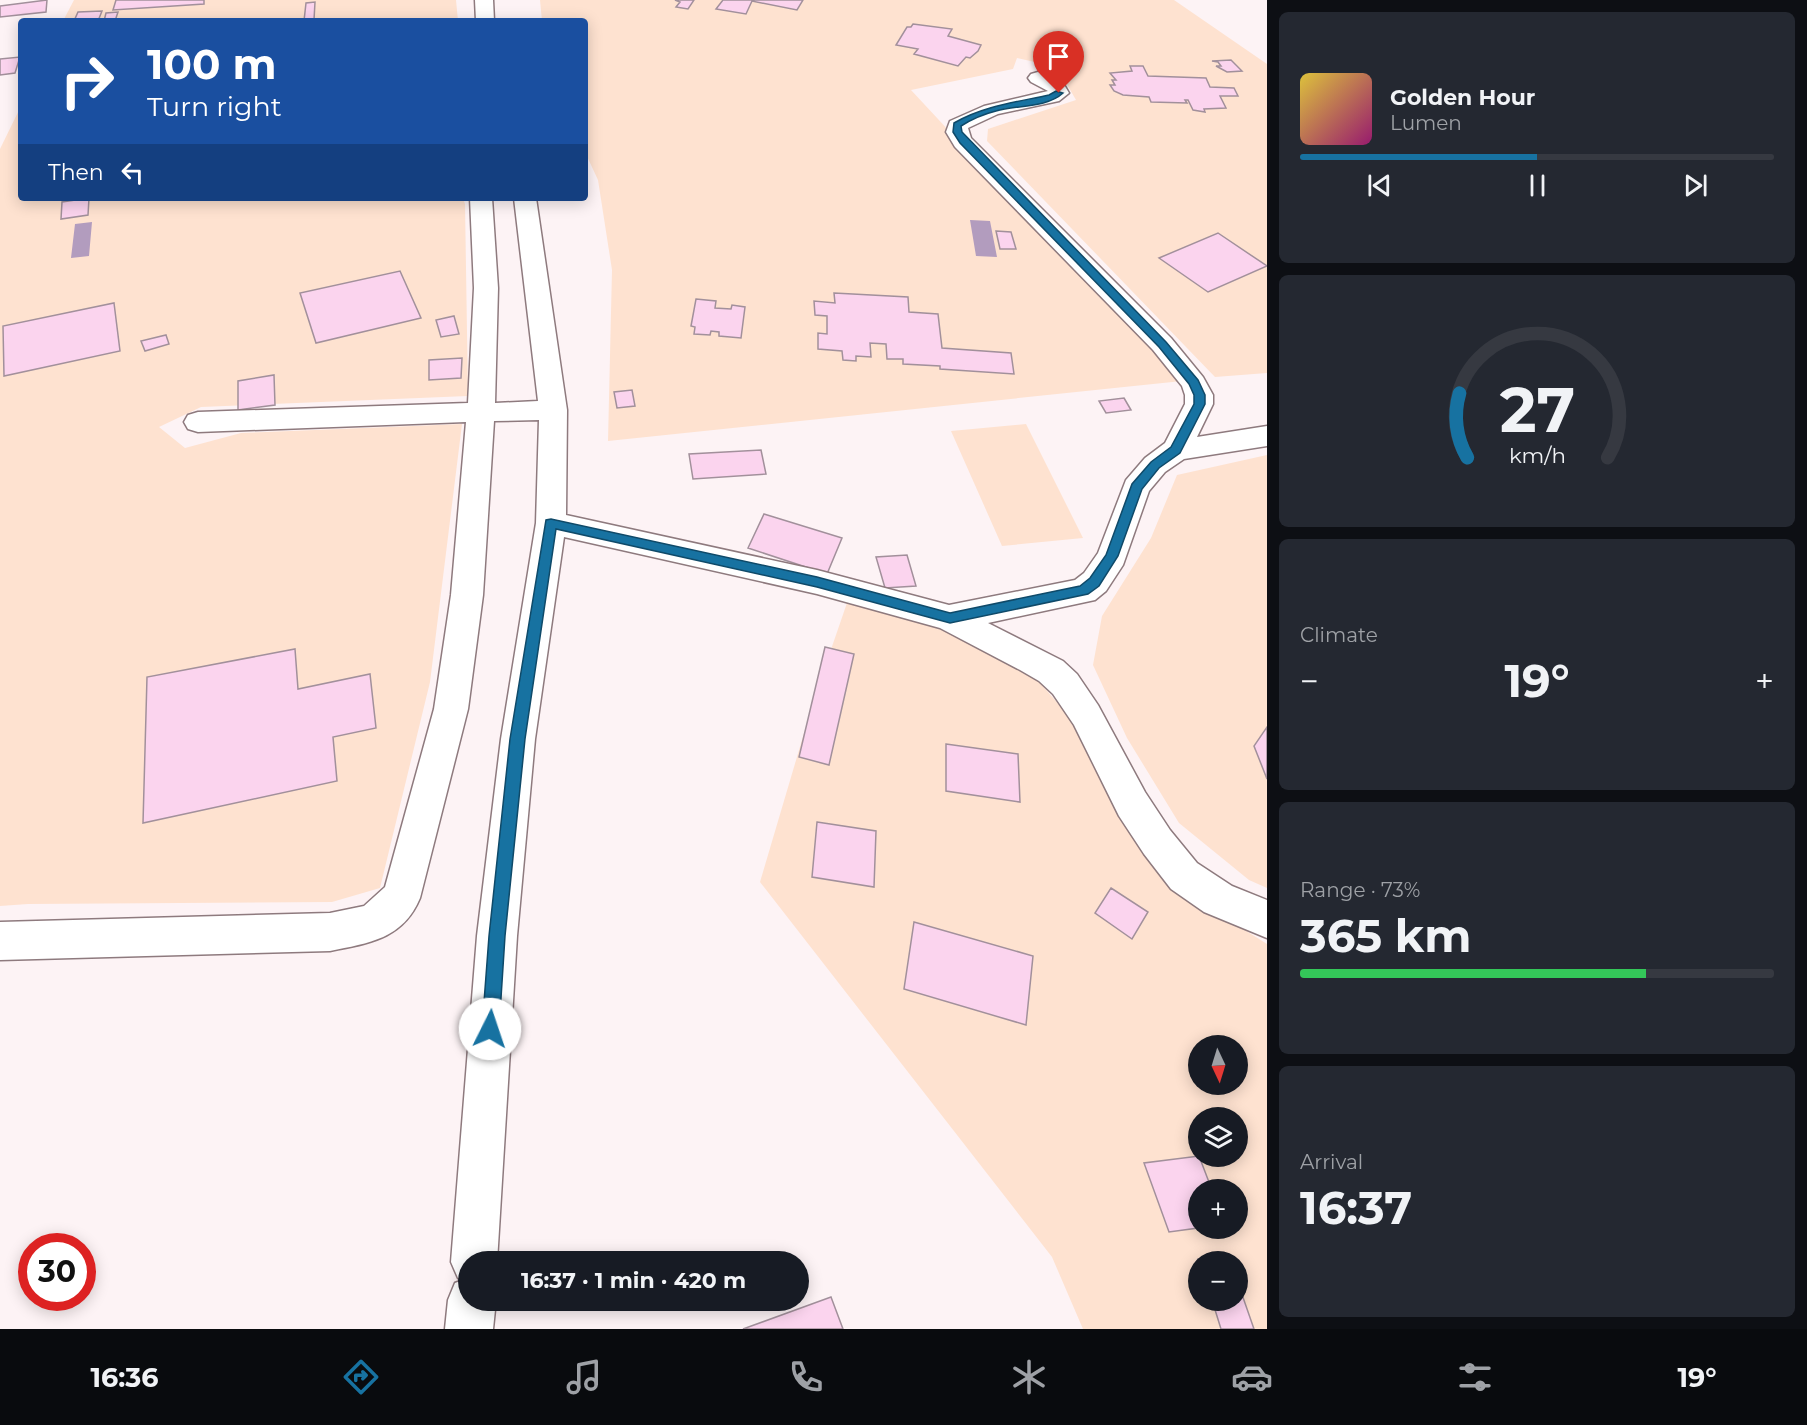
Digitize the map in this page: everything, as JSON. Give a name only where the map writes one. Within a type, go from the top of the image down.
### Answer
[{"type":"street","points":[[484,0],[485,18]]},
{"type":"street","points":[[1038,78],[1056,87],[1059,93],[1052,98],[994,108],[957,124],[957,132],[963,142],[1162,344],[1194,383],[1199,395],[1199,404],[1176,450]]},
{"type":"street","points":[[0,941],[330,932],[374,923],[401,898],[451,709],[467,595],[481,412],[486,288],[481,201]]},
{"type":"street","points":[[475,1251],[498,924],[518,739],[551,523],[553,410],[525,201]]},
{"type":"street","points":[[198,422],[553,410]]},
{"type":"street","points":[[950,618],[1084,591],[1095,582],[1112,556],[1136,487],[1155,465],[1176,450],[1267,436]]},
{"type":"street","points":[[551,523],[817,582],[950,618],[1051,671],[1065,684],[1086,715],[1132,804],[1157,842],[1184,876],[1218,899],[1267,919]]},
{"type":"street","points":[[469,1329],[470,1311]]},
{"type":"shaded area","points":[[74,0],[456,0],[458,18],[65,18]]},
{"type":"shaded area","points":[[540,0],[1174,0],[1267,64],[1267,373],[1215,377],[987,141],[988,129],[1076,100],[1057,67],[1017,58],[1013,69],[911,90],[1182,381],[608,441],[612,270],[598,180],[588,158],[588,18],[542,18]]},
{"type":"shaded area","points":[[18,112],[18,201],[464,201],[468,396],[201,407],[159,427],[185,448],[241,433],[462,424],[430,682],[380,888],[332,902],[0,906],[0,149]]},
{"type":"shaded area","points":[[970,220],[990,221],[997,257],[976,256]]},
{"type":"shaded area","points":[[92,222],[89,256],[71,258],[75,224]]},
{"type":"shaded area","points":[[1026,424],[1083,538],[1002,546],[951,431]]},
{"type":"shaded area","points":[[1267,455],[1267,888],[1249,880],[1179,823],[1127,738],[1093,665],[1102,616],[1151,538],[1177,475]]},
{"type":"shaded area","points":[[848,600],[952,633],[1028,669],[1075,723],[1123,824],[1165,880],[1267,944],[1267,1329],[1083,1329],[1052,1257],[760,882],[815,696]]},
{"type":"building","points":[[47,0],[46,12],[0,17],[0,6]]},
{"type":"building","points":[[116,0],[204,0],[204,4],[113,10]]},
{"type":"building","points":[[675,0],[694,0],[688,9],[676,7],[680,2]]},
{"type":"building","points":[[723,0],[803,0],[797,10],[752,1],[746,14],[716,9]]},
{"type":"building","points":[[315,2],[314,18],[304,18],[306,3]]},
{"type":"building","points":[[102,11],[99,18],[75,18],[78,12]]},
{"type":"building","points":[[118,12],[116,18],[105,18],[106,13]]},
{"type":"building","points":[[913,24],[952,29],[948,36],[981,45],[978,51],[970,58],[966,57],[958,66],[914,54],[918,49],[896,45],[907,27]]},
{"type":"building","points":[[1055,49],[1080,54],[1077,62],[1068,60],[1066,66],[1044,57],[1045,53],[1053,55]]},
{"type":"building","points":[[18,57],[15,73],[0,75],[0,59]]},
{"type":"building","points":[[1231,60],[1242,71],[1227,72],[1216,66],[1221,66],[1218,62],[1212,61]]},
{"type":"building","points":[[1130,66],[1143,66],[1148,76],[1206,78],[1210,87],[1234,88],[1238,96],[1220,96],[1226,108],[1204,109],[1205,112],[1193,110],[1188,100],[1185,100],[1187,103],[1151,102],[1149,97],[1123,95],[1114,91],[1110,85],[1115,85],[1112,80],[1116,80],[1110,73],[1132,71]]},
{"type":"building","points":[[89,201],[88,215],[61,219],[62,202]]},
{"type":"building","points":[[996,231],[1011,232],[1016,249],[1000,249]]},
{"type":"building","points":[[1218,233],[1267,266],[1208,292],[1159,258]]},
{"type":"building","points":[[400,271],[421,318],[316,343],[300,293]]},
{"type":"building","points":[[834,293],[908,297],[909,312],[938,314],[942,348],[1011,353],[1014,374],[903,364],[903,359],[887,359],[886,344],[870,343],[871,357],[856,356],[856,361],[843,360],[842,351],[818,349],[818,333],[827,334],[827,316],[815,315],[814,301],[835,303]]},
{"type":"building","points":[[696,299],[716,301],[715,308],[731,309],[732,305],[745,307],[741,338],[719,336],[719,332],[711,331],[710,335],[694,334],[695,327],[691,326]]},
{"type":"building","points":[[114,303],[120,351],[4,376],[3,326]]},
{"type":"building","points":[[454,316],[459,334],[441,337],[436,320]]},
{"type":"building","points":[[166,335],[169,344],[145,351],[141,341]]},
{"type":"building","points":[[462,358],[461,378],[429,380],[429,360]]},
{"type":"building","points":[[274,375],[275,405],[238,410],[238,381]]},
{"type":"building","points":[[632,390],[635,406],[617,408],[614,392]]},
{"type":"building","points":[[1124,398],[1131,410],[1106,413],[1099,401]]},
{"type":"building","points":[[761,450],[766,474],[693,479],[689,454]]},
{"type":"building","points":[[764,514],[842,538],[827,574],[748,548]]},
{"type":"building","points":[[907,555],[916,586],[885,588],[876,557]]},
{"type":"building","points":[[825,647],[854,654],[829,765],[799,757]]},
{"type":"building","points":[[295,649],[298,689],[370,674],[376,728],[333,737],[337,781],[143,823],[147,677]]},
{"type":"building","points":[[1267,727],[1267,779],[1254,746]]},
{"type":"building","points":[[946,744],[1018,754],[1020,802],[946,791]]},
{"type":"building","points":[[817,822],[876,831],[874,887],[812,877]]},
{"type":"building","points":[[1111,888],[1148,912],[1132,939],[1095,913]]},
{"type":"building","points":[[914,922],[1033,956],[1026,1025],[904,989]]},
{"type":"building","points":[[1188,1157],[1188,1167],[1203,1167],[1208,1179],[1188,1179],[1188,1229],[1169,1232],[1144,1163]]},
{"type":"building","points":[[831,1297],[843,1329],[743,1329],[792,1311],[809,1311],[809,1305]]},
{"type":"building","points":[[1215,1311],[1248,1311],[1254,1329],[1221,1329]]},
{"type":"route","points":[[490,1029],[497,936],[518,739],[551,523],[817,582],[950,618],[1084,591],[1095,582],[1112,556],[1136,487],[1155,465],[1176,450],[1199,404],[1199,395],[1194,383],[1162,344],[963,142],[957,132],[957,124],[994,108],[1052,98],[1059,93]]}]
